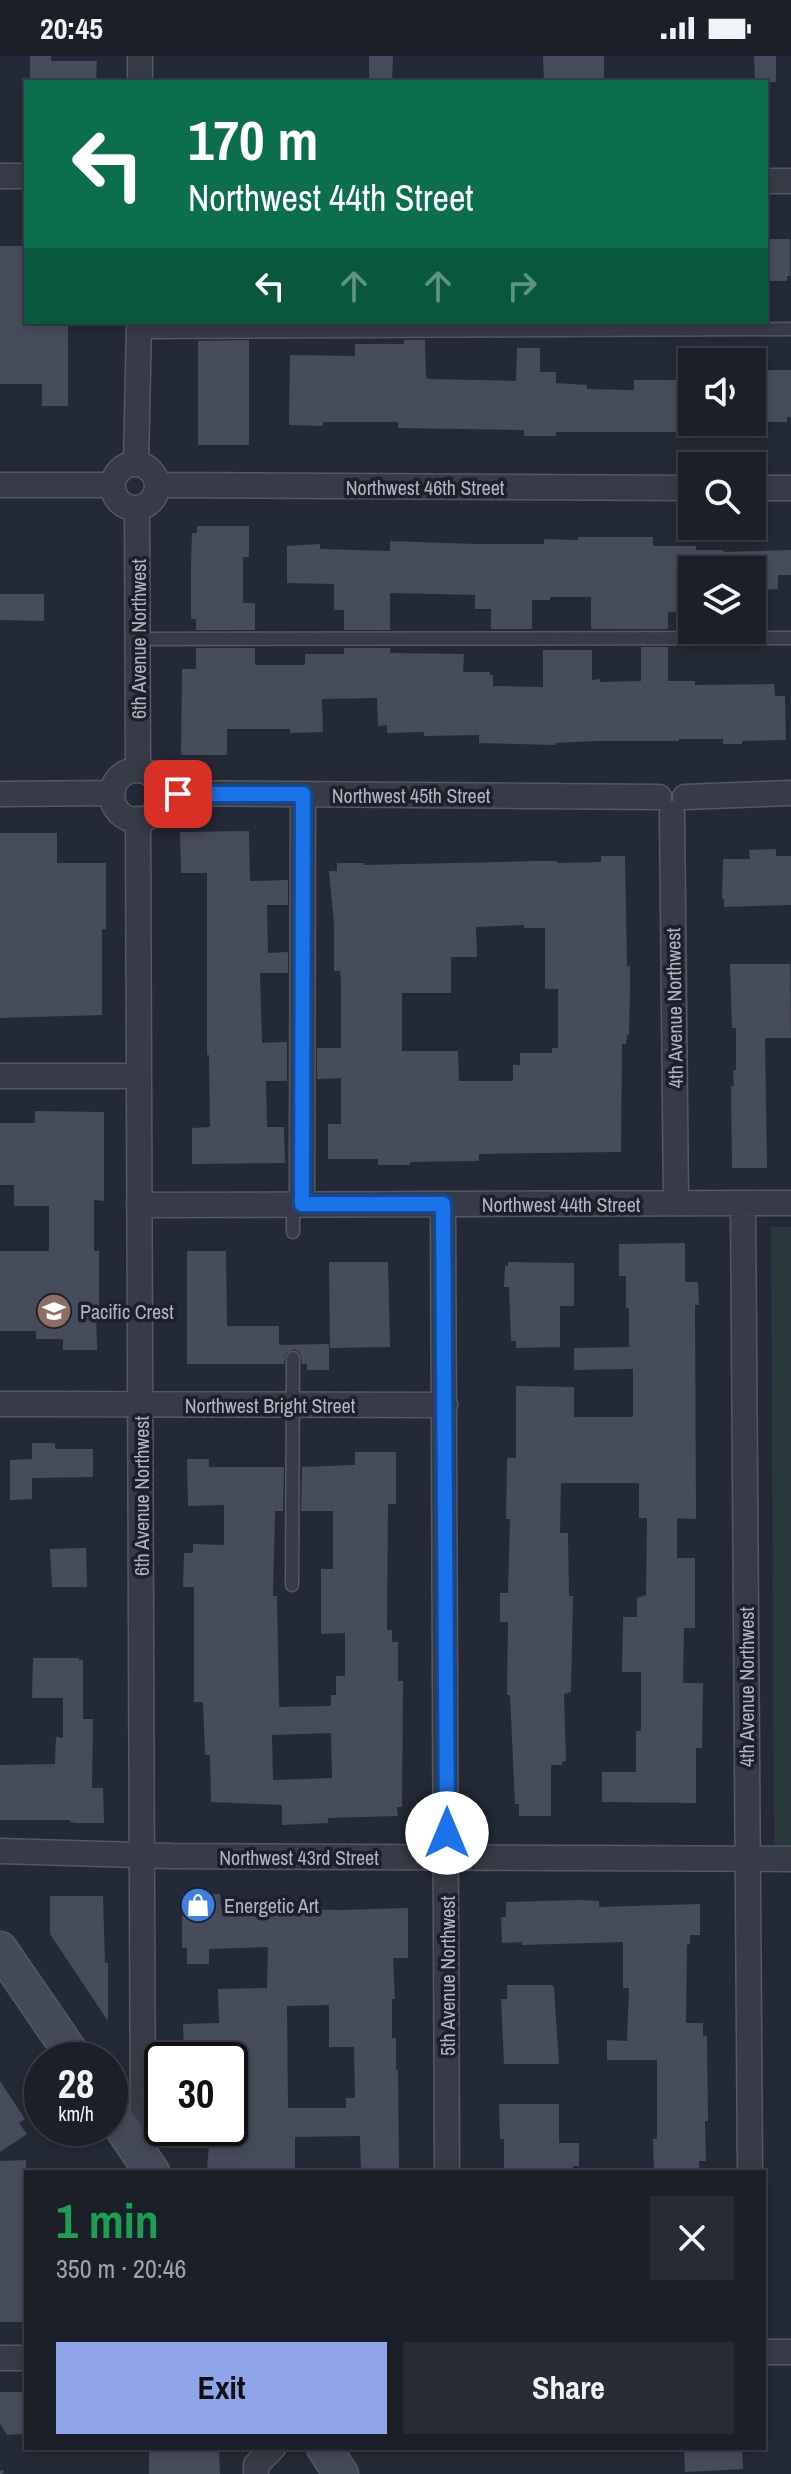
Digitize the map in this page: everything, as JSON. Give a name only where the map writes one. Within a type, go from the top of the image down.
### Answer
[{"type":"main road","points":[[0,1949],[64,2042]]},
{"type":"main road","points":[[128,2138],[146,2167]]},
{"type":"main road","points":[[325,2450],[341,2474]]},
{"type":"street","points":[[140,56],[140,80]]},
{"type":"street","points":[[0,176],[24,176]]},
{"type":"street","points":[[768,181],[791,181]]},
{"type":"street","points":[[136,464],[139,327]]},
{"type":"street","points":[[136,464],[150,469],[157,485],[155,497],[150,503],[137,508],[127,507],[118,500],[113,485],[121,469],[136,464]]},
{"type":"street","points":[[0,485],[113,485]]},
{"type":"street","name":"Northwest 46th Street","points":[[157,485],[678,488]]},
{"type":"street","points":[[766,488],[791,488]]},
{"type":"street","name":"6th Avenue Northwest","points":[[137,508],[138,770]]},
{"type":"street","points":[[138,770],[152,774],[158,780],[162,793],[161,805],[156,812],[138,819],[119,812],[113,793],[115,782],[121,776],[138,770]]},
{"type":"street","points":[[0,794],[113,793]]},
{"type":"street","name":"Northwest 45th Street","points":[[162,793],[672,802],[791,793]]},
{"type":"street","points":[[298,1205],[303,794]]},
{"type":"street","name":"4th Avenue Northwest","points":[[672,802],[676,1203]]},
{"type":"street","name":"6th Avenue Northwest","points":[[138,819],[146,2167]]},
{"type":"street","points":[[0,1076],[139,1076]]},
{"type":"street","name":"4th Avenue Northwest","points":[[743,1203],[750,2170]]},
{"type":"street","name":"Northwest 44th Street","points":[[139,1205],[791,1203]]},
{"type":"street","name":"5th Avenue Northwest","points":[[443,1204],[447,2170]]},
{"type":"street","name":"Northwest Bright Street","points":[[0,1404],[445,1405]]},
{"type":"street","name":"Northwest 43rd Street","points":[[7,1851],[142,1856],[791,1859]]},
{"type":"street","points":[[766,2352],[791,2352]]},
{"type":"street","points":[[0,2358],[24,2358]]},
{"type":"street","points":[[256,2474],[256,2465],[271,2450]]},
{"type":"lane","points":[[139,327],[791,329]]},
{"type":"lane","points":[[138,639],[791,638]]},
{"type":"lane","points":[[293,1232],[298,1205]]},
{"type":"lane","points":[[292,1585],[293,1358]]},
{"type":"shaded area","points":[[771,1227],[791,1227],[791,1847],[774,1847]]},
{"type":"building","points":[[30,56],[51,56],[51,61],[97,61],[96,80],[30,80]]},
{"type":"building","points":[[369,56],[393,56],[392,80],[369,80]]},
{"type":"building","points":[[543,56],[604,56],[604,80],[544,80]]},
{"type":"building","points":[[754,56],[776,56],[776,82],[755,80]]},
{"type":"building","points":[[768,239],[790,239],[790,276],[787,276],[787,281],[768,281]]},
{"type":"building","points":[[0,246],[24,246],[24,324],[68,324],[68,406],[42,406],[42,384],[0,384]]},
{"type":"building","points":[[249,340],[249,445],[198,445],[198,341]]},
{"type":"building","points":[[404,340],[425,340],[426,378],[431,379],[516,381],[517,348],[540,348],[540,372],[556,372],[556,383],[587,385],[587,389],[634,390],[634,380],[678,380],[678,432],[556,432],[556,436],[524,436],[524,430],[398,428],[398,422],[289,425],[290,355],[355,356],[355,344],[404,344]]},
{"type":"building","points":[[766,370],[791,370],[791,417],[787,417],[787,422],[766,422]]},
{"type":"building","points":[[197,526],[249,526],[249,557],[243,557],[243,603],[255,603],[255,630],[196,630],[196,619],[191,619],[191,566],[192,533],[197,533]]},
{"type":"building","points":[[578,537],[653,537],[653,546],[696,546],[696,550],[724,552],[791,550],[791,575],[778,575],[778,589],[766,589],[766,556],[678,556],[678,612],[668,612],[668,629],[591,629],[591,597],[550,597],[550,600],[532,600],[532,629],[491,629],[491,609],[475,609],[475,595],[390,593],[390,630],[344,630],[344,610],[334,610],[334,584],[287,583],[287,546],[320,544],[320,549],[390,551],[390,541],[544,544],[544,539],[578,540]]},
{"type":"building","points":[[0,594],[44,594],[44,621],[0,620]]},
{"type":"building","points":[[641,647],[668,647],[668,681],[695,681],[695,685],[774,684],[775,696],[785,696],[786,740],[742,741],[742,744],[723,744],[723,739],[594,741],[555,745],[479,743],[479,735],[387,733],[387,725],[378,726],[377,698],[322,699],[323,732],[227,729],[227,755],[181,755],[182,669],[196,669],[196,648],[255,648],[255,665],[305,665],[305,654],[344,654],[344,648],[390,648],[390,653],[464,654],[463,672],[490,672],[493,686],[543,687],[543,650],[592,650],[592,680],[641,681]]},
{"type":"building","points":[[249,831],[250,881],[288,880],[288,905],[267,905],[268,953],[288,952],[288,973],[260,973],[262,1043],[287,1042],[287,1081],[266,1081],[267,1127],[284,1127],[285,1163],[192,1164],[192,1128],[210,1127],[207,873],[181,873],[180,832]]},
{"type":"building","points":[[0,833],[57,833],[57,863],[106,863],[102,1015],[0,1018]]},
{"type":"building","points":[[776,849],[776,856],[791,856],[791,905],[724,907],[723,859],[750,859],[749,850]]},
{"type":"building","points":[[601,856],[625,856],[630,988],[629,1035],[626,1044],[622,1044],[621,1152],[479,1154],[479,1161],[410,1162],[410,1165],[378,1165],[378,1159],[328,1159],[328,1124],[341,1124],[341,1078],[317,1079],[317,1048],[341,1048],[341,983],[340,971],[334,971],[329,871],[337,871],[337,863],[601,862]],"holes":[[[524,925],[524,928],[545,928],[545,989],[558,989],[558,1048],[552,1048],[552,1053],[520,1053],[520,1065],[513,1065],[513,1081],[459,1081],[458,1051],[402,1051],[402,993],[451,993],[451,957],[477,957],[476,927]]]},
{"type":"building","points":[[730,964],[790,964],[791,1038],[765,1038],[767,1168],[732,1168],[731,1086],[734,1086],[733,1070],[736,1070],[736,1028],[732,1028]]},
{"type":"building","points":[[35,1111],[104,1112],[104,1201],[94,1200],[94,1251],[99,1251],[97,1350],[63,1350],[63,1339],[36,1339],[36,1331],[0,1331],[0,1251],[49,1251],[49,1206],[14,1206],[14,1185],[0,1185],[0,1123],[35,1123]]},
{"type":"building","points":[[685,1243],[685,1282],[698,1282],[699,1305],[695,1305],[696,1519],[677,1518],[677,1558],[695,1558],[695,1628],[684,1628],[683,1683],[703,1683],[702,1748],[696,1748],[696,1803],[602,1802],[602,1772],[636,1772],[636,1731],[641,1731],[641,1672],[622,1672],[623,1617],[637,1617],[637,1598],[646,1595],[647,1518],[639,1518],[639,1483],[561,1483],[560,1533],[568,1533],[569,1596],[573,1596],[571,1692],[564,1694],[566,1761],[562,1765],[551,1765],[551,1816],[519,1816],[519,1804],[515,1804],[510,1695],[507,1695],[508,1622],[500,1622],[500,1593],[508,1593],[510,1519],[506,1519],[507,1458],[516,1458],[516,1386],[574,1387],[574,1417],[633,1417],[633,1369],[574,1370],[574,1348],[629,1347],[626,1276],[619,1276],[619,1244]]},
{"type":"building","points":[[187,1251],[226,1251],[227,1326],[279,1326],[279,1345],[329,1344],[329,1370],[307,1370],[307,1364],[302,1364],[300,1353],[294,1349],[286,1353],[284,1364],[187,1364]]},
{"type":"building","points":[[329,1262],[388,1262],[390,1347],[330,1348]]},
{"type":"building","points":[[508,1262],[574,1263],[574,1306],[560,1306],[560,1347],[516,1348],[516,1341],[511,1341],[509,1287],[504,1287]]},
{"type":"building","points":[[32,1443],[55,1443],[55,1449],[93,1449],[93,1477],[32,1478]]},
{"type":"building","points":[[355,1452],[396,1452],[396,1504],[388,1504],[387,1630],[392,1630],[392,1642],[398,1642],[398,1681],[403,1681],[402,1807],[397,1807],[398,1816],[328,1818],[328,1823],[282,1825],[282,1805],[211,1802],[210,1755],[205,1755],[203,1702],[194,1702],[194,1587],[183,1587],[184,1553],[193,1553],[193,1544],[224,1545],[224,1505],[188,1506],[187,1459],[209,1459],[209,1467],[284,1467],[283,1511],[275,1511],[273,1596],[277,1596],[279,1707],[331,1706],[331,1695],[336,1695],[336,1676],[345,1676],[345,1633],[321,1634],[321,1569],[333,1569],[333,1511],[301,1511],[302,1467],[355,1465]],"holes":[[[331,1733],[332,1778],[273,1780],[272,1735]]]},
{"type":"building","points":[[32,1459],[32,1499],[10,1500],[10,1460]]},
{"type":"building","points":[[86,1548],[87,1587],[52,1587],[50,1549]]},
{"type":"building","points":[[33,1658],[83,1660],[83,1719],[93,1719],[92,1788],[103,1788],[104,1823],[0,1820],[0,1765],[55,1764],[56,1737],[63,1738],[63,1698],[32,1698]]},
{"type":"building","points":[[182,1894],[220,1894],[221,1907],[408,1908],[408,1958],[393,1958],[395,1999],[392,1999],[392,2038],[396,2038],[398,2070],[399,2170],[361,2170],[360,2136],[295,2137],[295,2170],[207,2170],[209,2146],[248,2146],[248,2042],[184,2042],[183,2024],[219,2023],[218,1989],[267,1988],[268,1947],[209,1949],[209,1964],[187,1964],[187,1948],[182,1948]],"holes":[[[329,2005],[329,2047],[354,2047],[355,2098],[346,2098],[346,2108],[288,2108],[287,2006]]]},
{"type":"building","points":[[50,1896],[103,1896],[108,2021],[50,1934]]},
{"type":"building","points":[[581,1900],[599,1901],[599,1907],[700,1904],[700,1935],[690,1935],[690,1944],[687,1945],[686,2023],[703,2023],[703,2036],[707,2036],[706,2161],[699,2161],[699,2170],[654,2170],[657,2060],[607,2060],[607,2040],[627,2041],[629,1988],[623,1988],[623,1942],[502,1943],[501,1917],[506,1917],[506,1902]]},
{"type":"building","points":[[507,1985],[554,1987],[559,2064],[504,2064],[501,1999],[507,1999]]},
{"type":"building","points":[[0,2081],[24,2117],[19,2123],[24,2136],[0,2152]]},
{"type":"building","points":[[499,2104],[559,2104],[559,2143],[579,2143],[579,2166],[573,2166],[573,2170],[504,2170],[504,2139],[500,2139]]},
{"type":"building","points":[[26,2160],[24,2322],[0,2322],[0,2161]]},
{"type":"building","points":[[0,2392],[24,2392],[24,2434],[7,2435],[0,2424]]},
{"type":"building","points":[[149,2450],[219,2450],[220,2474],[149,2474]]},
{"type":"building","points":[[684,2450],[742,2450],[743,2469],[685,2472]]},
{"type":"place","name":"Pacific Crest","points":[[54,1311]]},
{"type":"place","name":"Energetic Art","points":[[198,1905]]},
{"type":"route","points":[[178,794],[303,794],[302,1204],[443,1204],[447,1833]]}]
